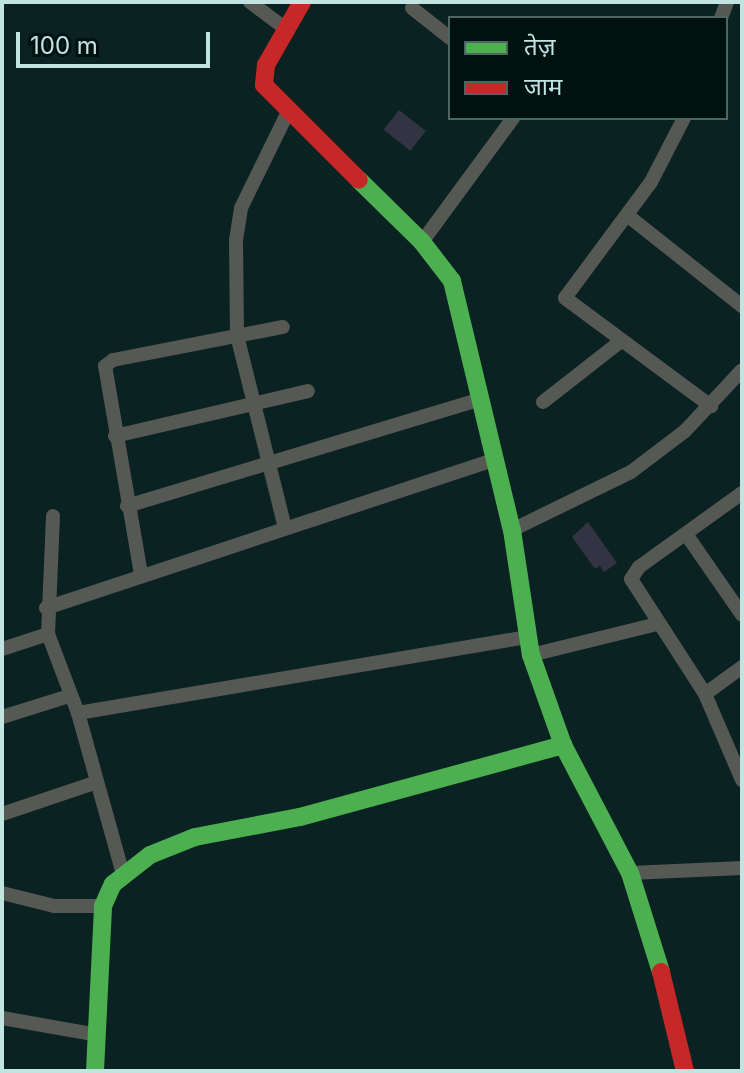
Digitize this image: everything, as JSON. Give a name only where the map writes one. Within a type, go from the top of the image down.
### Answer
[{"type":"street","points":[[250,2],[286,29]]},
{"type":"street","points":[[302,2],[262,75],[264,85],[422,242],[452,281],[512,530],[529,646],[563,745],[630,873],[649,923],[685,1071]]},
{"type":"street","points":[[412,8],[448,36]]},
{"type":"street","points":[[285,528],[251,404],[237,335],[238,222],[288,112]]},
{"type":"street","points":[[422,242],[512,120]]},
{"type":"street","points":[[683,120],[663,162],[565,298],[711,406]]},
{"type":"street","points":[[627,215],[742,306]]},
{"type":"street","points":[[141,574],[115,436],[108,362],[283,327]]},
{"type":"street","points":[[543,402],[621,341]]},
{"type":"street","points":[[512,530],[604,490],[660,451],[711,406],[742,370]]},
{"type":"street","points":[[115,436],[308,391]]},
{"type":"street","points":[[127,506],[481,399]]},
{"type":"street","points":[[46,608],[141,574],[496,459]]},
{"type":"street","points":[[740,498],[631,575],[632,586],[705,694],[741,774]]},
{"type":"street","points":[[53,516],[46,608],[48,634],[78,713],[123,874]]},
{"type":"street","points":[[686,534],[742,615]]},
{"type":"street","points":[[78,713],[657,624]]},
{"type":"street","points":[[2,649],[48,634]]},
{"type":"street","points":[[705,694],[742,667]]},
{"type":"street","points":[[2,717],[69,696]]},
{"type":"street","points":[[95,1071],[103,906],[123,874],[178,841],[300,817],[563,745]]},
{"type":"street","points":[[2,814],[97,782]]},
{"type":"street","points":[[630,873],[742,868]]},
{"type":"street","points":[[2,893],[54,906],[103,906]]},
{"type":"street","points":[[2,1018],[98,1035]]},
{"type":"building","points":[[399,110],[426,131],[410,151],[384,130]]},
{"type":"building","points":[[588,522],[617,563],[604,572],[600,566],[595,569],[572,537]]},
{"type":"traffic: fast","points":[[359,180],[422,242],[452,281],[512,530],[531,655],[563,745],[630,873],[661,972]]},
{"type":"traffic: fast","points":[[95,1071],[103,906],[113,884],[150,855],[195,837],[300,817],[563,745]]},
{"type":"traffic: jam","points":[[302,2],[266,65],[264,85],[359,180]]},
{"type":"traffic: jam","points":[[661,972],[685,1071]]}]
